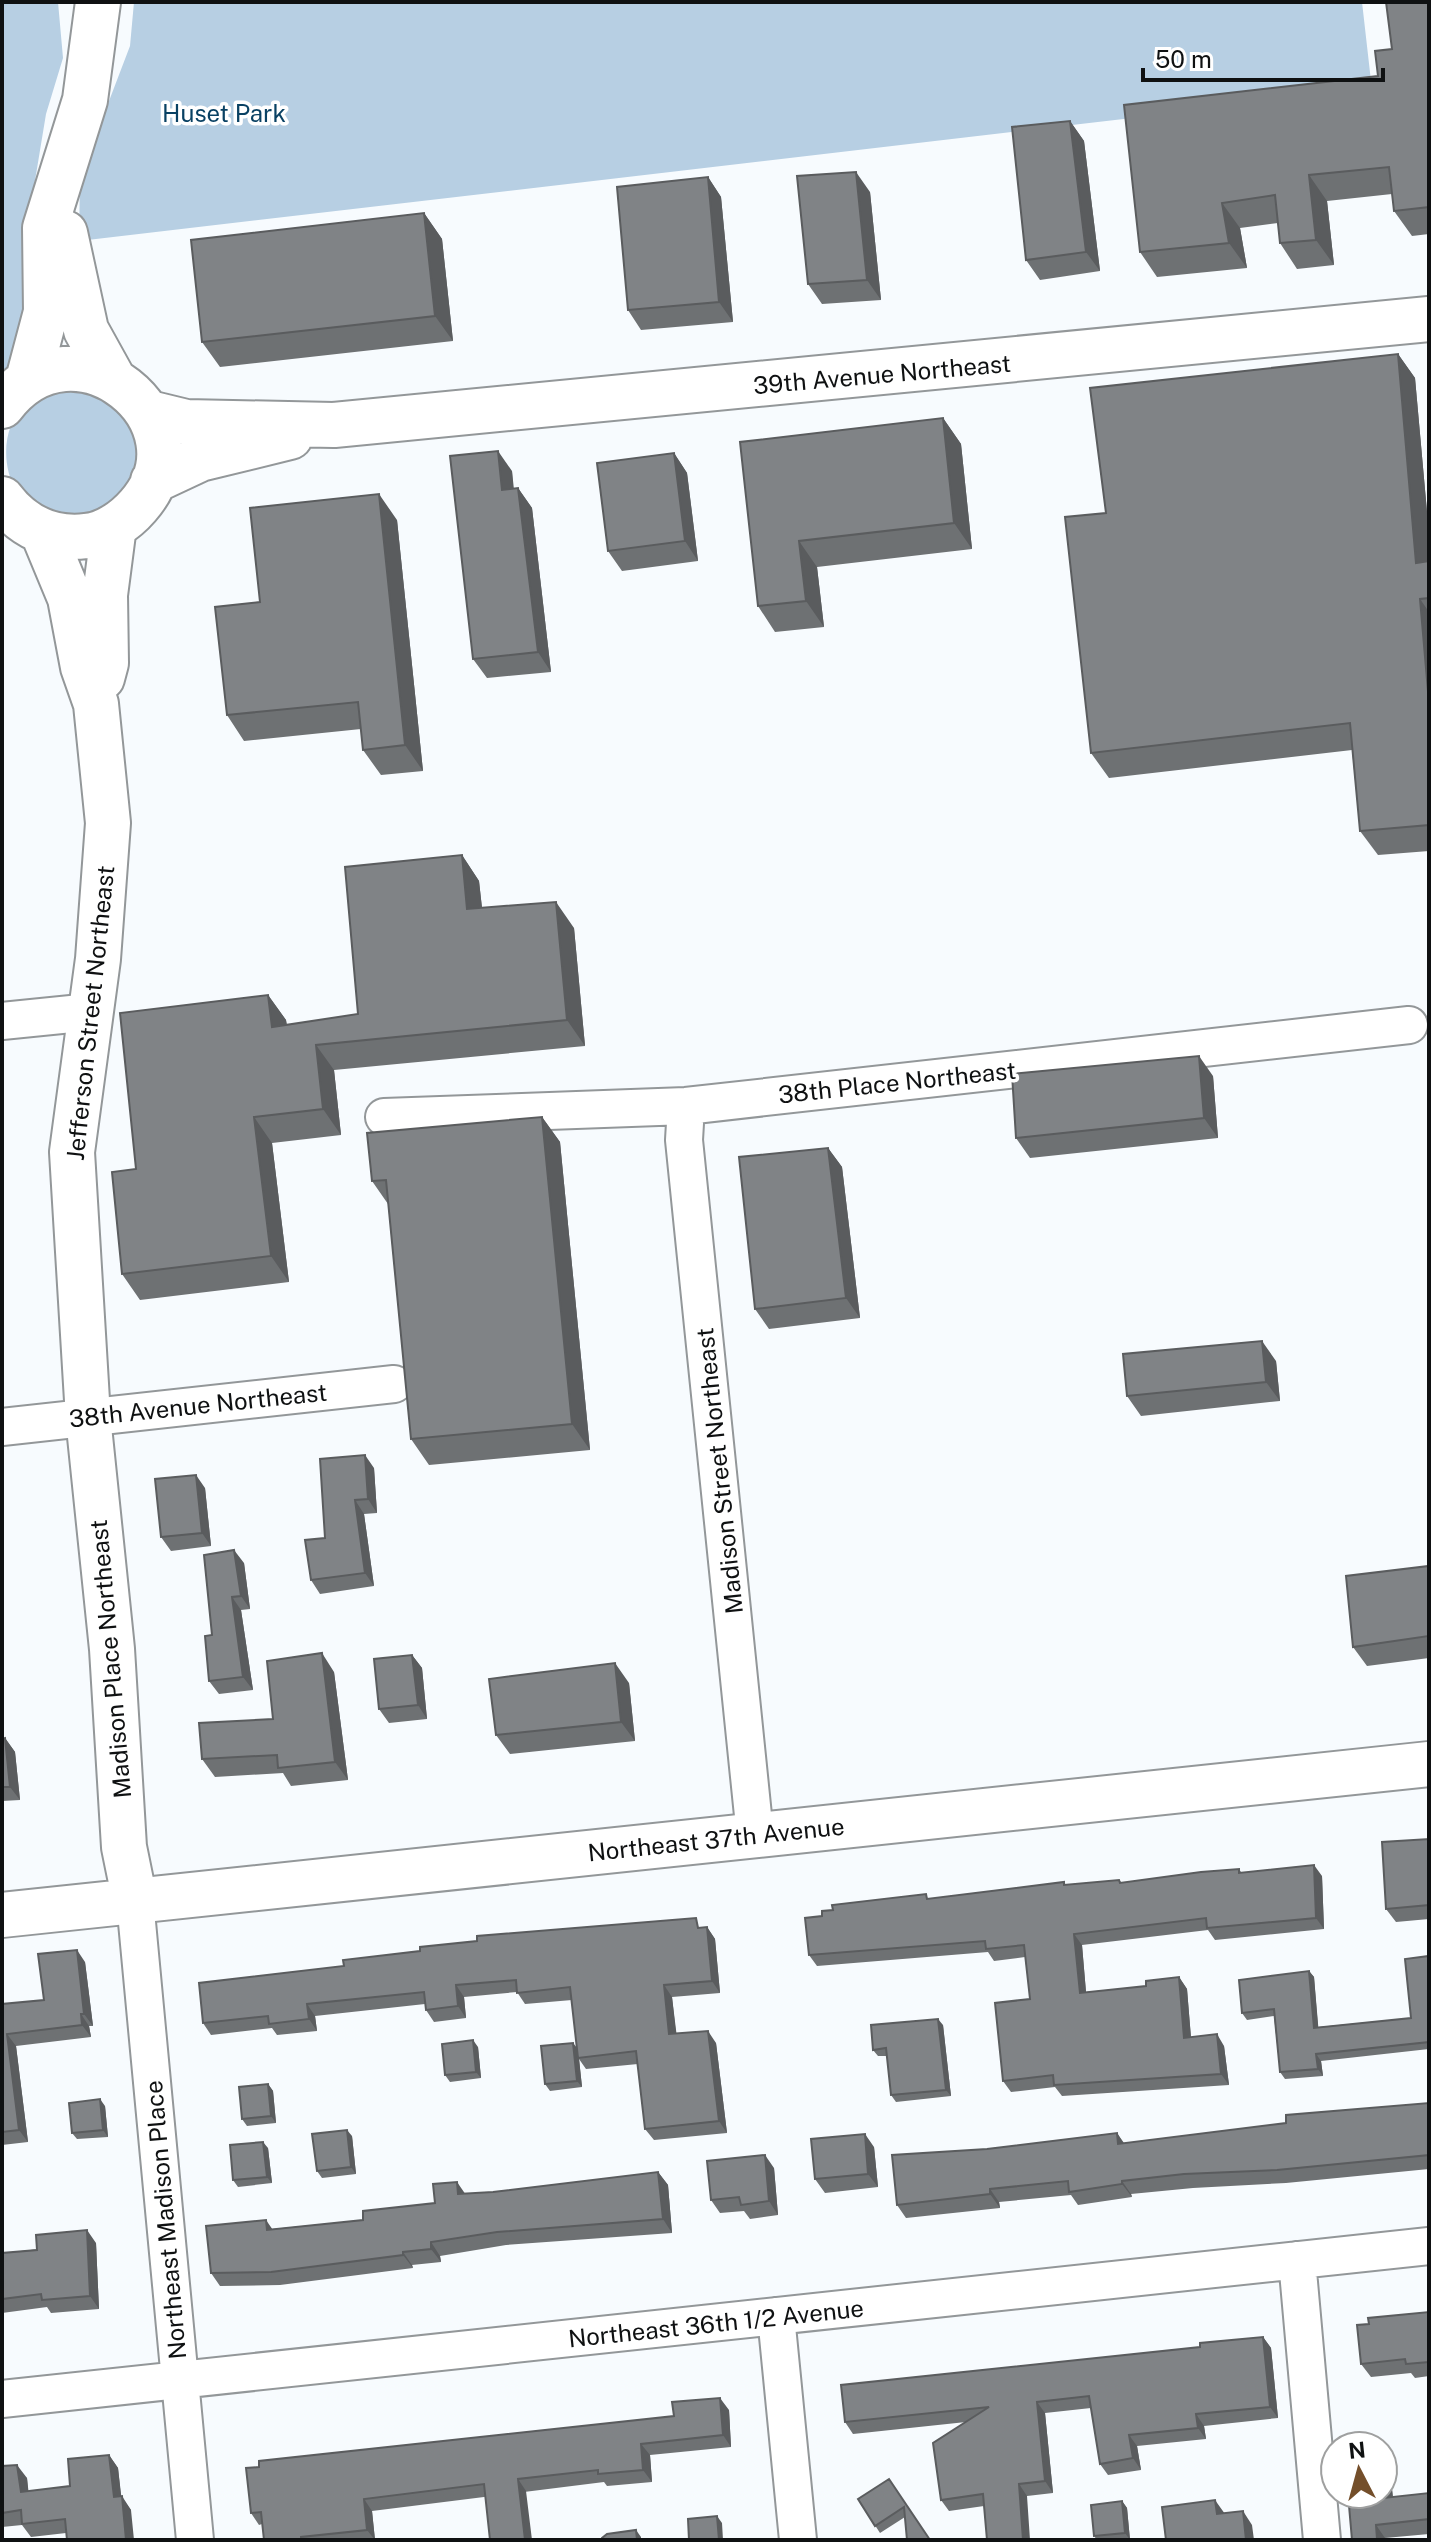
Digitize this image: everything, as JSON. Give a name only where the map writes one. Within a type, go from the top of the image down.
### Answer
[{"type":"street","points":[[15,393],[46,312],[45,228],[85,100],[98,2]]},
{"type":"street","points":[[55,204],[86,330],[112,377]]},
{"type":"street","name":"39th Avenue Northeast","points":[[149,413],[186,422],[334,425],[1429,319]]},
{"type":"street","points":[[2,499],[12,513],[43,533],[71,538],[92,536],[114,526],[144,500],[158,459],[156,435],[149,413],[133,393],[112,377],[84,368],[55,370],[15,393]]},
{"type":"street","name":"39th Avenue Northeast","points":[[153,481],[200,459],[334,425]]},
{"type":"street","name":"Jefferson Street Northeast","points":[[96,704],[106,663],[106,574],[114,526]]},
{"type":"street","name":"Jefferson Street Northeast","points":[[43,533],[70,598],[83,667],[96,704],[108,823],[91,1012],[72,1152],[88,1417]]},
{"type":"street","points":[[2,1021],[91,1012]]},
{"type":"street","name":"38th Place Northeast","points":[[384,1117],[686,1106],[1409,1025]]},
{"type":"street","name":"Madison Street Northeast","points":[[686,1106],[684,1140],[755,1835]]},
{"type":"street","name":"38th Avenue Northeast","points":[[2,1427],[394,1384]]},
{"type":"street","name":"Madison Place Northeast","points":[[88,1417],[112,1649],[124,1847],[135,1901]]},
{"type":"street","name":"Northeast 37th Avenue","points":[[2,1915],[1429,1764]]},
{"type":"street","name":"Northeast Madison Place","points":[[135,1901],[195,2540]]},
{"type":"street","name":"Northeast 36th 1/2 Avenue","points":[[2,2399],[1429,2246]]},
{"type":"street","points":[[1297,2260],[1322,2540]]},
{"type":"street","points":[[776,2316],[798,2540]]},
{"type":"green space","points":[[2,2],[58,2],[63,58],[46,114],[29,217],[33,321],[2,388]]},
{"type":"green space","name":"Huset Park","points":[[134,2],[1362,2],[1372,90],[79,241],[80,177],[130,46]]},
{"type":"green space","points":[[67,385],[110,393],[145,448],[120,509],[55,521],[19,495],[8,469],[6,445],[13,422],[27,404]]},
{"type":"building","points":[[1386,2],[1429,2],[1429,207],[1394,211],[1389,167],[1309,175],[1316,240],[1280,243],[1275,195],[1222,203],[1229,243],[1140,252],[1124,105],[1378,76],[1375,51],[1392,49]]},
{"type":"building","points":[[1070,121],[1086,252],[1026,260],[1012,127]]},
{"type":"building","points":[[856,172],[867,280],[808,284],[797,176]]},
{"type":"building","points":[[708,177],[719,302],[628,310],[617,187]]},
{"type":"building","points":[[424,213],[435,316],[202,342],[191,240]]},
{"type":"building","points":[[1398,354],[1416,563],[1429,561],[1429,598],[1420,599],[1429,703],[1429,825],[1360,831],[1350,723],[1091,753],[1065,517],[1106,513],[1090,388]]},
{"type":"building","points":[[943,418],[954,523],[799,541],[806,601],[758,606],[740,442]]},
{"type":"building","points":[[498,451],[502,490],[518,488],[538,652],[473,659],[450,456]]},
{"type":"building","points":[[674,453],[685,541],[608,551],[597,463]]},
{"type":"building","points":[[379,494],[405,745],[363,750],[358,702],[227,715],[215,607],[260,602],[250,508]]},
{"type":"building","points":[[462,855],[467,909],[556,902],[567,1020],[316,1045],[323,1109],[254,1117],[271,1256],[122,1274],[112,1172],[136,1169],[120,1013],[268,995],[272,1027],[358,1014],[345,867]]},
{"type":"building","points":[[1199,1056],[1204,1118],[1016,1138],[1012,1074]]},
{"type":"building","points":[[542,1117],[572,1424],[411,1439],[386,1180],[372,1181],[367,1133]]},
{"type":"building","points":[[828,1148],[846,1298],[755,1309],[739,1157]]},
{"type":"building","points":[[1262,1341],[1266,1382],[1127,1396],[1123,1354]]},
{"type":"building","points":[[365,1455],[368,1499],[355,1500],[365,1573],[311,1580],[305,1540],[325,1538],[320,1459]]},
{"type":"building","points":[[196,1475],[202,1533],[161,1537],[155,1479]]},
{"type":"building","points":[[234,1550],[241,1596],[232,1597],[243,1677],[209,1681],[205,1636],[212,1635],[204,1555]]},
{"type":"building","points":[[1429,1566],[1429,1636],[1353,1647],[1346,1576]]},
{"type":"building","points":[[322,1653],[335,1762],[278,1768],[277,1755],[202,1759],[199,1723],[273,1719],[267,1661]]},
{"type":"building","points":[[412,1655],[418,1705],[379,1709],[374,1659]]},
{"type":"building","points":[[615,1663],[621,1722],[496,1735],[489,1679]]},
{"type":"building","points":[[5,1738],[10,1787],[2,1787],[2,1739]]},
{"type":"building","points":[[1429,1839],[1429,1905],[1386,1909],[1382,1842]]},
{"type":"building","points":[[1314,1865],[1316,1918],[1207,1928],[1206,1918],[1074,1934],[1080,1993],[1146,1986],[1146,1981],[1179,1977],[1184,2038],[1217,2034],[1221,2074],[1054,2085],[1053,2075],[1003,2081],[995,2003],[1030,1999],[1024,1945],[986,1949],[985,1941],[809,1955],[805,1918],[822,1916],[822,1911],[833,1910],[832,1905],[926,1894],[927,1899],[1064,1882],[1064,1885],[1119,1880],[1120,1883],[1201,1872],[1239,1869],[1239,1873]]},
{"type":"building","points":[[696,1918],[698,1928],[707,1927],[712,1981],[664,1985],[669,2034],[708,2031],[719,2121],[645,2129],[636,2051],[578,2058],[570,1987],[517,1993],[516,1980],[456,1985],[458,2006],[426,2010],[424,1992],[307,2004],[309,2019],[269,2024],[268,2016],[203,2023],[199,1983],[344,1966],[343,1960],[477,1941],[477,1936]]},
{"type":"building","points":[[77,1950],[84,2014],[81,2014],[82,2025],[7,2034],[19,2130],[2,2132],[2,2004],[44,2000],[38,1954]]},
{"type":"building","points":[[1429,1956],[1429,2042],[1316,2054],[1318,2069],[1280,2072],[1274,2009],[1242,2013],[1239,1980],[1309,1971],[1314,2028],[1411,2018],[1405,1959]]},
{"type":"building","points":[[938,2019],[946,2090],[891,2095],[886,2048],[873,2050],[871,2025]]},
{"type":"building","points":[[473,2040],[476,2072],[445,2075],[442,2044]]},
{"type":"building","points":[[573,2043],[577,2081],[545,2084],[541,2046]]},
{"type":"building","points":[[268,2084],[271,2116],[242,2119],[239,2087]]},
{"type":"building","points":[[100,2099],[103,2130],[72,2133],[69,2103]]},
{"type":"building","points":[[1429,2103],[1429,2155],[1277,2170],[1184,2174],[1122,2181],[1122,2184],[1069,2192],[1068,2181],[990,2189],[990,2194],[897,2205],[892,2155],[987,2149],[1117,2133],[1118,2144],[1286,2123],[1286,2115]]},
{"type":"building","points":[[347,2130],[351,2167],[317,2171],[312,2134]]},
{"type":"building","points":[[865,2134],[868,2174],[815,2179],[811,2139]]},
{"type":"building","points":[[263,2142],[267,2177],[233,2180],[230,2145]]},
{"type":"building","points":[[765,2155],[769,2201],[741,2205],[739,2197],[711,2200],[707,2161]]},
{"type":"building","points":[[658,2172],[663,2219],[497,2232],[431,2242],[431,2249],[403,2252],[403,2255],[271,2272],[211,2273],[206,2226],[266,2220],[267,2230],[363,2220],[363,2211],[435,2203],[433,2184],[457,2182],[458,2194]]},
{"type":"building","points":[[87,2230],[90,2296],[42,2300],[41,2294],[2,2299],[2,2253],[37,2250],[36,2235]]},
{"type":"building","points":[[1429,2312],[1429,2362],[1406,2364],[1405,2359],[1361,2364],[1357,2325],[1369,2324],[1368,2318]]},
{"type":"building","points":[[1263,2337],[1270,2407],[1196,2414],[1198,2428],[1129,2435],[1133,2458],[1100,2464],[1089,2396],[1037,2402],[1045,2481],[1019,2484],[1023,2540],[987,2540],[983,2494],[941,2500],[933,2443],[989,2407],[845,2422],[841,2385],[1200,2347],[1200,2343]]},
{"type":"building","points":[[720,2398],[723,2435],[641,2444],[643,2470],[598,2474],[598,2470],[518,2479],[525,2540],[490,2540],[484,2484],[364,2499],[367,2530],[301,2537],[301,2540],[264,2540],[261,2512],[251,2513],[246,2468],[259,2467],[259,2461],[674,2416],[672,2402]]},
{"type":"building","points":[[109,2455],[114,2497],[122,2496],[126,2540],[67,2540],[65,2519],[22,2524],[21,2510],[2,2513],[2,2466],[17,2465],[21,2492],[70,2486],[68,2459]]},
{"type":"building","points":[[889,2479],[930,2540],[907,2540],[904,2507],[875,2526],[858,2499]]},
{"type":"building","points":[[1429,2493],[1429,2519],[1376,2525],[1377,2539],[1352,2540],[1349,2510],[1399,2510],[1399,2496]]},
{"type":"building","points":[[1215,2500],[1217,2514],[1243,2511],[1246,2540],[1166,2540],[1162,2507]]},
{"type":"building","points":[[1122,2501],[1125,2533],[1094,2536],[1091,2505]]},
{"type":"building","points":[[717,2516],[719,2540],[689,2540],[688,2519]]},
{"type":"building","points":[[636,2530],[637,2540],[602,2540],[607,2534]]}]
